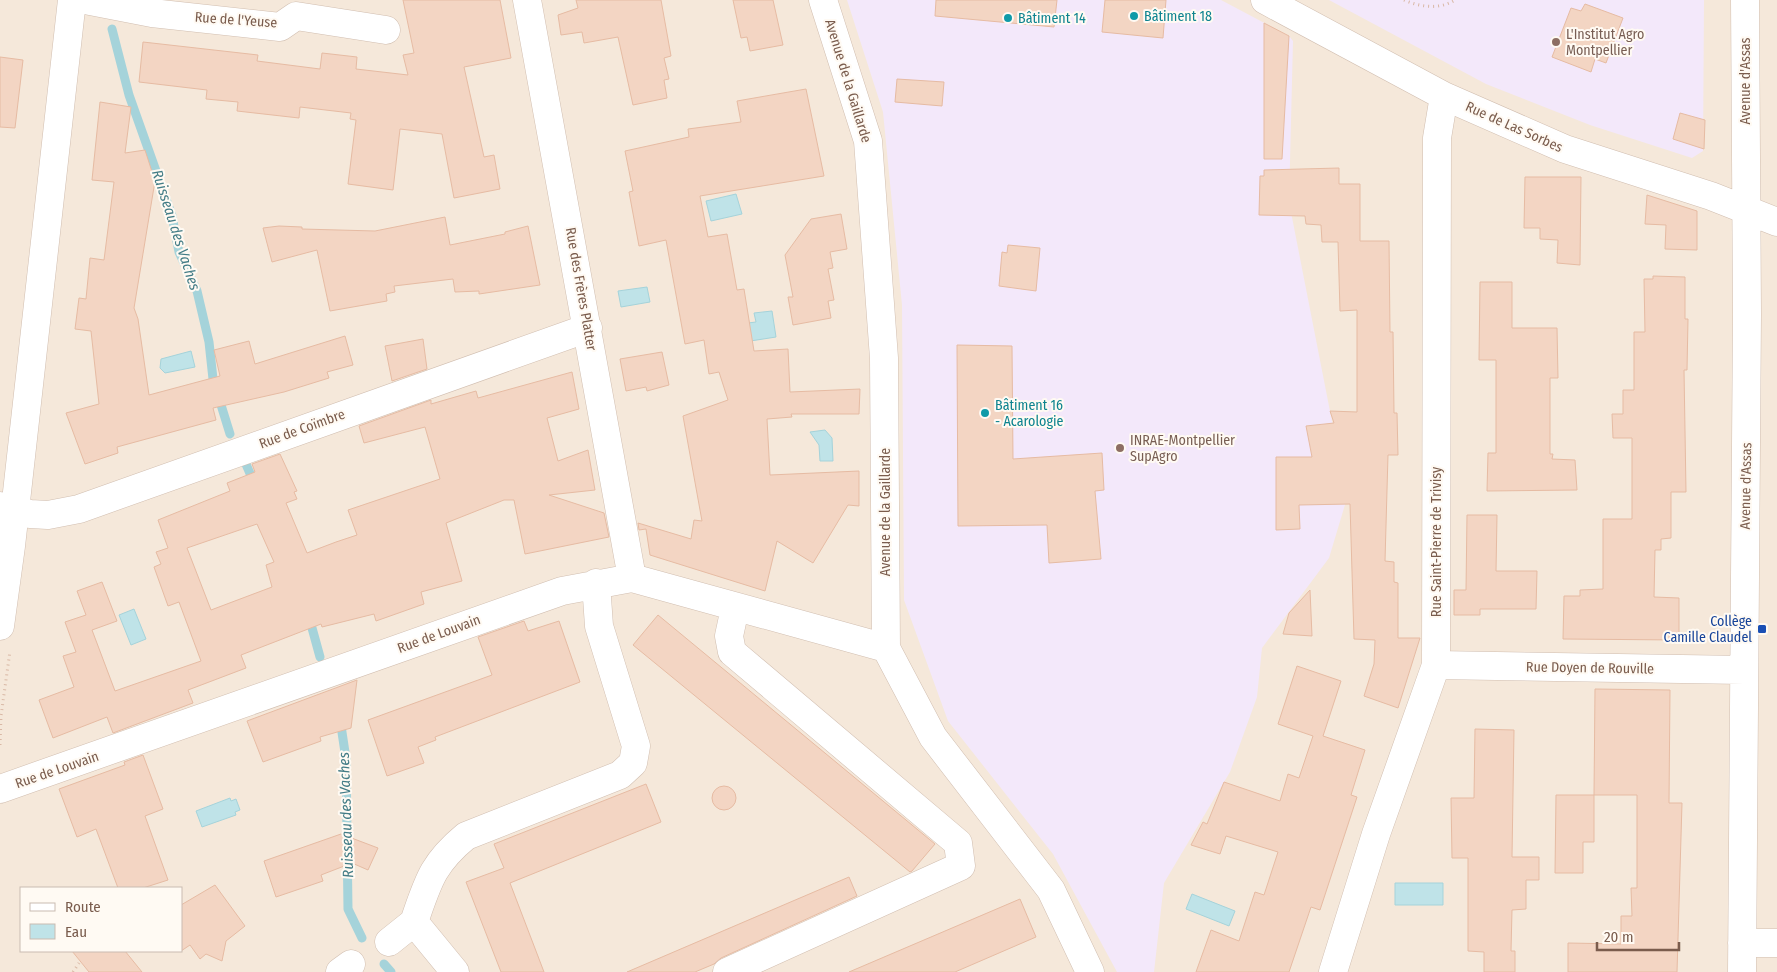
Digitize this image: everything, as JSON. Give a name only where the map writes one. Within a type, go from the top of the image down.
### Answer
[{"type":"street","points":[[0,626],[8,508],[72,0]]},
{"type":"street","name":"Rue de l'Yeuse","points":[[85,0],[152,13],[280,27],[297,8],[386,30]]},
{"type":"street","name":"Rue des Frères Platter","points":[[527,0],[632,578]]},
{"type":"street","name":"Avenue de la Gaillarde","points":[[823,0],[868,140],[884,358],[886,648],[933,738],[1051,890],[1090,972]]},
{"type":"street","name":"Rue de Las Sorbes","points":[[1264,0],[1444,96],[1565,149],[1711,196],[1777,222]]},
{"type":"street","name":"Avenue d'Assas","points":[[1742,972],[1748,304],[1745,209],[1745,0]]},
{"type":"street","name":"Rue Saint-Pierre de Trivisy","points":[[1333,972],[1376,834],[1436,665],[1437,138],[1444,96]]},
{"type":"street","name":"Rue de Coïmbre","points":[[8,508],[30,514],[48,515],[79,509],[588,328]]},
{"type":"street","name":"Rue de Louvain","points":[[0,789],[553,594],[596,583],[632,578],[735,608],[886,648]]},
{"type":"street","points":[[389,942],[414,922],[432,872],[447,852],[466,836],[620,774],[633,763],[636,746],[599,626],[596,583]]},
{"type":"street","points":[[727,972],[961,866],[958,843],[732,652],[729,636],[735,608]]},
{"type":"street","name":"Rue Doyen de Rouville","points":[[1436,665],[1744,670]]},
{"type":"street","points":[[414,922],[455,972]]},
{"type":"street","points":[[1742,943],[1777,943]]},
{"type":"path","points":[[1404,0],[1420,7],[1449,4],[1455,0]]},
{"type":"path","points":[[73,972],[79,963]]},
{"type":"shaded area","points":[[0,0],[1777,0],[1777,972],[0,972]]},
{"type":"shaded area","name":"INRAE-Montpellier SupAgro","points":[[847,0],[1221,0],[1289,36],[1293,41],[1289,202],[1347,498],[1329,558],[1262,648],[1257,697],[1230,772],[1164,883],[1154,972],[1117,972],[1053,854],[948,721],[904,600],[902,305],[883,112]]},
{"type":"shaded area","name":"L'Institut Agro Montpellier","points":[[1329,0],[1704,0],[1703,151],[1692,158],[1590,125],[1486,84]]},
{"type":"water","points":[[736,194],[742,214],[711,221],[706,201]]},
{"type":"water","points":[[647,287],[650,302],[621,307],[618,291]]},
{"type":"water","points":[[772,311],[776,337],[744,342],[740,324],[756,322],[754,313]]},
{"type":"water","points":[[191,351],[195,367],[165,373],[160,368],[161,359]]},
{"type":"water","points":[[825,430],[832,438],[833,461],[820,461],[819,445],[810,432]]},
{"type":"water","points":[[134,609],[146,639],[131,645],[119,615]]},
{"type":"water","points":[[230,798],[231,801],[236,799],[240,810],[235,812],[236,815],[202,827],[196,811]]},
{"type":"water","points":[[1395,883],[1443,883],[1443,905],[1395,905]]},
{"type":"water","points":[[1192,894],[1235,911],[1229,926],[1186,909]]},
{"type":"building","points":[[403,0],[500,0],[511,58],[464,67],[484,157],[494,155],[500,189],[454,198],[442,134],[400,129],[393,190],[348,184],[356,120],[350,119],[351,113],[300,107],[299,118],[237,111],[238,102],[206,99],[207,90],[139,82],[143,42],[258,55],[257,61],[320,69],[322,53],[357,57],[356,69],[408,75],[403,55],[414,53]]},
{"type":"building","points":[[576,0],[661,0],[671,56],[664,58],[669,79],[664,80],[667,98],[633,105],[618,37],[584,43],[582,32],[561,35],[558,15],[578,8]]},
{"type":"building","points":[[733,0],[773,0],[783,45],[750,51],[747,37],[741,38]]},
{"type":"building","name":"Bâtiment 14","points":[[936,0],[1057,0],[1054,27],[935,16]]},
{"type":"building","name":"Bâtiment 18","points":[[1105,0],[1166,0],[1163,38],[1102,32]]},
{"type":"building","points":[[1585,4],[1623,18],[1606,63],[1595,59],[1591,72],[1552,57],[1571,8],[1581,11]]},
{"type":"building","points":[[1264,23],[1289,36],[1282,159],[1264,159]]},
{"type":"building","points":[[0,57],[23,60],[15,128],[0,127]]},
{"type":"building","points":[[897,79],[944,82],[942,106],[895,102]]},
{"type":"building","points":[[806,89],[824,176],[700,196],[708,237],[727,234],[737,290],[744,289],[754,351],[788,349],[790,392],[860,389],[859,414],[791,414],[792,417],[767,419],[770,475],[859,471],[859,506],[848,505],[813,563],[777,541],[765,591],[650,555],[646,529],[639,530],[638,523],[691,539],[694,520],[702,521],[683,416],[728,400],[719,372],[709,374],[704,340],[685,344],[666,240],[639,246],[629,192],[633,191],[625,151],[689,137],[688,129],[741,122],[737,101]]},
{"type":"building","points":[[100,102],[131,107],[125,153],[145,150],[155,181],[134,308],[138,319],[149,395],[220,376],[214,350],[249,341],[255,364],[345,336],[353,365],[327,372],[329,378],[284,392],[213,408],[216,420],[117,447],[118,453],[85,464],[66,413],[99,404],[91,331],[75,329],[79,298],[86,299],[90,258],[104,260],[114,182],[92,180]]},
{"type":"building","points":[[1680,113],[1705,120],[1704,149],[1673,139]]},
{"type":"building","points":[[1339,168],[1339,184],[1360,184],[1360,241],[1389,241],[1390,332],[1393,332],[1394,413],[1397,413],[1398,455],[1388,455],[1385,561],[1394,562],[1394,582],[1398,583],[1398,638],[1420,638],[1398,708],[1364,696],[1374,664],[1375,640],[1354,639],[1350,504],[1299,505],[1300,529],[1276,530],[1276,457],[1312,457],[1306,426],[1334,423],[1330,411],[1357,412],[1357,310],[1340,311],[1338,242],[1322,242],[1321,225],[1306,224],[1305,216],[1259,215],[1260,176],[1264,176],[1264,170]]},
{"type":"building","points":[[1525,177],[1581,177],[1580,265],[1557,263],[1558,240],[1540,239],[1540,228],[1524,228]]},
{"type":"building","points":[[1647,195],[1697,211],[1697,250],[1665,249],[1666,225],[1645,224]]},
{"type":"building","points":[[841,214],[847,249],[830,252],[833,268],[828,269],[834,300],[828,301],[831,318],[793,325],[788,297],[793,297],[785,255],[811,219]]},
{"type":"building","points":[[445,217],[450,245],[505,234],[505,232],[528,226],[540,285],[479,294],[479,291],[455,292],[453,279],[394,286],[395,292],[386,294],[387,301],[330,311],[317,250],[272,262],[263,228],[279,226],[302,227],[302,229],[375,231]]},
{"type":"building","points":[[1008,245],[1040,248],[1036,291],[999,286],[1002,252],[1007,253]]},
{"type":"building","points":[[1653,276],[1685,277],[1685,319],[1688,319],[1687,370],[1684,370],[1686,492],[1671,492],[1671,538],[1661,539],[1661,550],[1655,550],[1654,597],[1679,598],[1679,640],[1563,639],[1564,596],[1580,596],[1580,590],[1603,589],[1603,519],[1632,519],[1632,438],[1613,438],[1612,414],[1623,414],[1623,390],[1634,390],[1634,332],[1645,332],[1644,279],[1653,279]]},
{"type":"building","points":[[1480,282],[1512,282],[1512,328],[1557,328],[1558,378],[1550,378],[1550,454],[1553,454],[1552,459],[1575,460],[1577,490],[1487,491],[1488,453],[1496,453],[1496,360],[1479,360]]},
{"type":"building","points":[[423,339],[427,369],[392,381],[385,346]]},
{"type":"building","points":[[957,345],[1012,346],[1013,459],[1102,453],[1104,490],[1095,491],[1101,559],[1049,563],[1047,525],[958,526]]},
{"type":"building","points":[[662,352],[669,385],[647,391],[646,387],[626,391],[620,359]]},
{"type":"building","points":[[572,372],[579,409],[547,418],[558,461],[588,450],[595,490],[549,495],[604,513],[609,537],[525,554],[514,500],[504,500],[446,523],[462,581],[421,592],[424,604],[376,621],[374,614],[322,627],[321,624],[241,655],[246,668],[188,690],[193,703],[113,733],[107,717],[53,738],[39,700],[74,687],[63,656],[76,652],[65,622],[86,615],[77,591],[102,582],[117,621],[92,630],[115,691],[201,661],[179,602],[168,606],[154,567],[161,564],[156,552],[168,548],[158,520],[230,491],[227,483],[255,472],[252,464],[280,454],[297,491],[294,492],[297,499],[286,503],[307,553],[357,535],[348,510],[440,479],[425,427],[364,443],[359,426],[431,400],[431,404],[476,391],[478,398]],"holes":[[[257,524],[274,562],[266,565],[272,587],[211,610],[187,548]]]},
{"type":"building","points":[[1467,515],[1497,515],[1496,571],[1537,571],[1536,609],[1480,609],[1480,615],[1454,615],[1454,590],[1466,590]]},
{"type":"building","points":[[1310,590],[1312,636],[1283,634],[1289,613]]},
{"type":"building","points":[[658,615],[935,844],[912,871],[910,872],[633,645]]},
{"type":"building","points":[[524,621],[528,631],[559,621],[580,682],[435,737],[436,740],[418,747],[424,763],[387,776],[368,720],[492,675],[478,637]]},
{"type":"building","points":[[1297,666],[1341,681],[1323,736],[1365,750],[1351,795],[1357,797],[1320,910],[1311,907],[1289,972],[1196,972],[1211,930],[1239,941],[1255,892],[1264,895],[1278,852],[1226,836],[1220,854],[1191,845],[1203,822],[1207,824],[1224,782],[1280,801],[1288,774],[1299,778],[1313,736],[1278,724]]},
{"type":"building","points":[[357,680],[351,728],[320,737],[321,741],[263,762],[247,721]]},
{"type":"building","points":[[1595,689],[1670,690],[1669,803],[1682,803],[1677,972],[1568,972],[1568,943],[1621,944],[1621,916],[1632,916],[1631,888],[1637,888],[1637,795],[1594,795]]},
{"type":"building","points":[[1475,729],[1514,730],[1512,857],[1539,857],[1539,880],[1526,880],[1526,909],[1512,910],[1511,951],[1515,951],[1515,972],[1484,972],[1484,952],[1468,951],[1468,858],[1452,858],[1451,798],[1474,798]]},
{"type":"building","points":[[143,755],[163,809],[145,816],[168,880],[146,887],[118,887],[96,829],[77,837],[59,789],[125,765],[124,762]]},
{"type":"building","points":[[646,784],[661,822],[510,883],[544,972],[501,972],[466,882],[504,868],[494,844]]},
{"type":"building","points":[[724,786],[729,787],[735,793],[735,803],[729,809],[724,810],[719,809],[713,803],[712,798],[713,793],[719,787]]},
{"type":"building","points":[[1556,795],[1594,795],[1594,842],[1583,842],[1583,873],[1555,873]]},
{"type":"building","points":[[341,834],[378,848],[368,870],[352,863],[321,875],[323,881],[276,897],[264,861]]},
{"type":"building","points":[[849,877],[857,896],[721,958],[714,964],[695,972],[627,972]]},
{"type":"building","points":[[215,885],[245,926],[226,941],[222,961],[206,954],[200,959],[190,945],[182,950],[182,904]]},
{"type":"building","points":[[1020,899],[1036,937],[955,972],[849,972]]},
{"type":"building","points":[[73,952],[126,952],[142,972],[89,972]]},
{"type":"waterway","name":"Ruisseau des Vaches","points":[[112,29],[129,95],[172,216],[179,252],[197,291],[209,342],[213,379],[230,434]]},
{"type":"waterway","name":"Ruisseau des Vaches","points":[[245,462],[255,485]]},
{"type":"waterway","name":"Ruisseau des Vaches","points":[[309,617],[320,657]]},
{"type":"waterway","name":"Ruisseau des Vaches","points":[[340,719],[346,759],[348,909],[362,938]]},
{"type":"waterway","name":"Ruisseau des Vaches","points":[[384,964],[391,972]]},
{"type":"place","name":"Bâtiment 18","points":[[1134,16]]},
{"type":"place","name":"Bâtiment 14","points":[[1008,18]]},
{"type":"place","name":"L'Institut Agro Montpellier","points":[[1556,42]]},
{"type":"place","name":"Bâtiment 16 - Acarologie","points":[[985,413]]},
{"type":"place","name":"INRAE-Montpellier SupAgro","points":[[1120,448]]},
{"type":"place","name":"Collège Camille Claudel","points":[[1762,629]]}]
